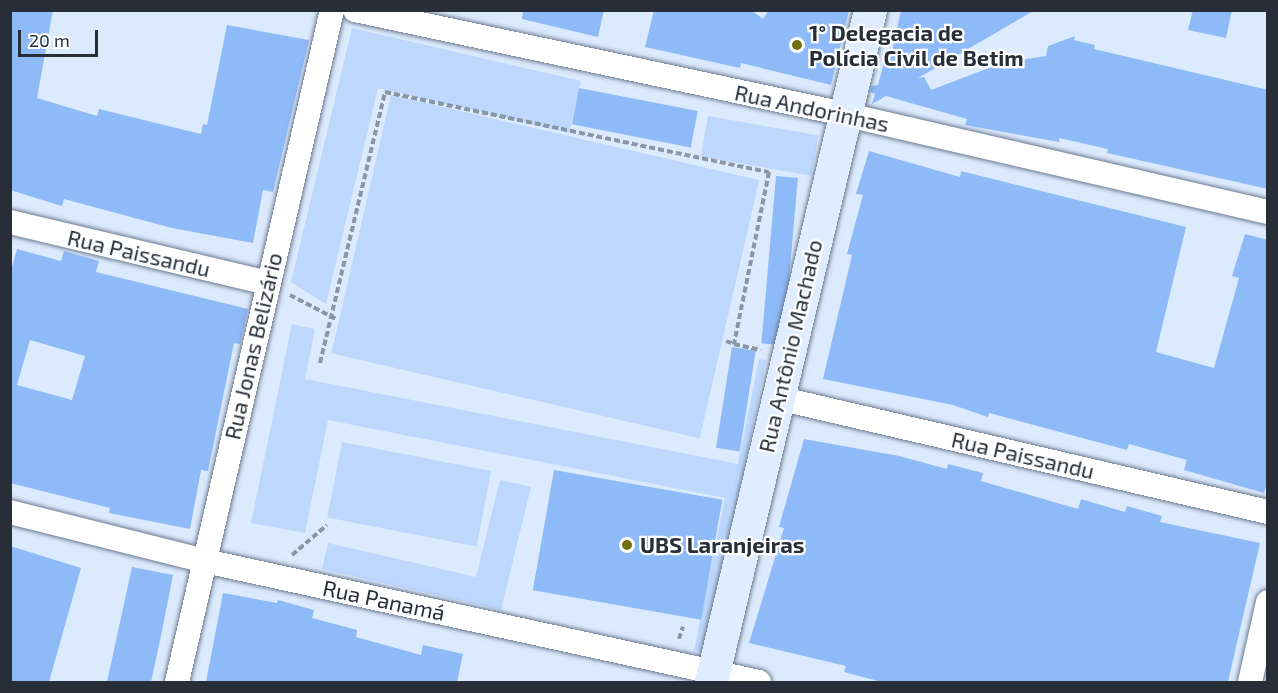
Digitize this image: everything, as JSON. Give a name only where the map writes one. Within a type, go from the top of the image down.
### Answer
[{"type":"street","name":"Rua Jonas Belizário","points":[[177,682],[205,561],[282,286],[332,10]]},
{"type":"street","name":"Rua Andorinhas","points":[[355,10],[843,114],[1268,212]]},
{"type":"street","name":"Rua Antônio Machado","points":[[712,678],[843,114],[870,10]]},
{"type":"street","name":"Rua Paissandu","points":[[10,222],[282,286]]},
{"type":"street","name":"Rua Paissandu","points":[[778,398],[1268,512]]},
{"type":"street","name":"Rua Panamá","points":[[10,512],[205,561],[712,678],[759,682]]},
{"type":"street","points":[[1250,682],[1268,602]]},
{"type":"path","points":[[320,363],[334,317],[385,92],[769,172],[734,344]]},
{"type":"path","points":[[282,286],[285,302]]},
{"type":"path","points":[[282,286],[334,317]]},
{"type":"path","points":[[726,341],[772,354],[772,360],[787,361]]},
{"type":"path","points":[[287,558],[327,525]]},
{"type":"shaded area","points":[[352,28],[581,81],[569,133],[378,88],[326,304],[291,282]]},
{"type":"shaded area","points":[[391,95],[759,180],[700,438],[331,353]]},
{"type":"shaded area","points":[[708,116],[818,135],[811,176],[701,156]]},
{"type":"shaded area","points":[[292,324],[315,329],[305,379],[738,464],[759,359],[766,360],[707,653],[694,650],[725,498],[328,420],[305,533],[251,523]]},
{"type":"shaded area","points":[[342,442],[491,471],[477,547],[327,518]]},
{"type":"shaded area","points":[[500,480],[531,487],[501,610],[322,569],[328,543],[476,577]]},
{"type":"building","points":[[10,10],[53,10],[37,98],[97,116],[99,109],[201,134],[203,124],[207,125],[227,25],[309,40],[273,192],[263,190],[253,243],[172,228],[64,199],[62,206],[10,190]]},
{"type":"building","points":[[523,10],[604,10],[598,37],[522,19]]},
{"type":"building","points":[[654,10],[751,10],[763,19],[769,10],[849,10],[831,85],[741,63],[740,68],[645,47]]},
{"type":"building","points":[[901,10],[1035,10],[918,78],[924,77],[931,90],[1002,63],[1046,56],[1048,46],[1075,36],[1074,40],[1095,45],[1094,49],[1268,90],[1268,189],[1107,153],[1108,149],[1059,138],[1059,142],[965,125],[967,119],[886,96],[872,104],[875,94],[870,92],[871,86],[878,85],[887,51],[892,52]]},
{"type":"building","points":[[1193,10],[1232,10],[1226,38],[1188,30]]},
{"type":"building","points":[[579,88],[698,111],[691,147],[572,124]]},
{"type":"building","points":[[869,151],[960,177],[961,171],[1186,227],[1156,352],[1214,368],[1239,278],[1232,276],[1245,234],[1268,240],[1268,481],[1264,493],[1184,470],[1187,460],[1129,444],[1127,450],[989,413],[988,417],[953,405],[823,379],[852,255],[847,254],[863,195],[856,194]]},
{"type":"building","points":[[776,176],[798,178],[783,345],[761,343]]},
{"type":"building","points":[[17,249],[61,261],[64,251],[99,261],[96,272],[248,309],[240,344],[234,343],[208,471],[201,470],[190,529],[109,513],[110,508],[10,483],[10,274]],"holes":[[[30,340],[85,356],[72,400],[17,385]]]},
{"type":"building","points":[[732,347],[756,351],[740,451],[716,448]]},
{"type":"building","points":[[804,439],[899,456],[947,469],[948,464],[983,473],[981,481],[1078,509],[1081,499],[1125,512],[1127,506],[1162,516],[1160,522],[1260,543],[1228,682],[882,682],[844,672],[846,666],[749,643],[784,528],[779,527]]},
{"type":"building","name":"UBS Laranjeiras","points":[[554,470],[722,500],[701,620],[533,590]]},
{"type":"building","points":[[10,546],[81,568],[49,682],[10,682]]},
{"type":"building","points":[[132,567],[173,575],[151,682],[107,682]]},
{"type":"building","points":[[223,593],[277,603],[278,600],[314,610],[312,618],[357,630],[356,637],[421,655],[423,645],[463,654],[457,682],[206,682]]},
{"type":"place","name":"1° Delegacia de Polícia Civil de Betim","points":[[797,45]]},
{"type":"place","name":"UBS Laranjeiras","points":[[627,545]]}]
